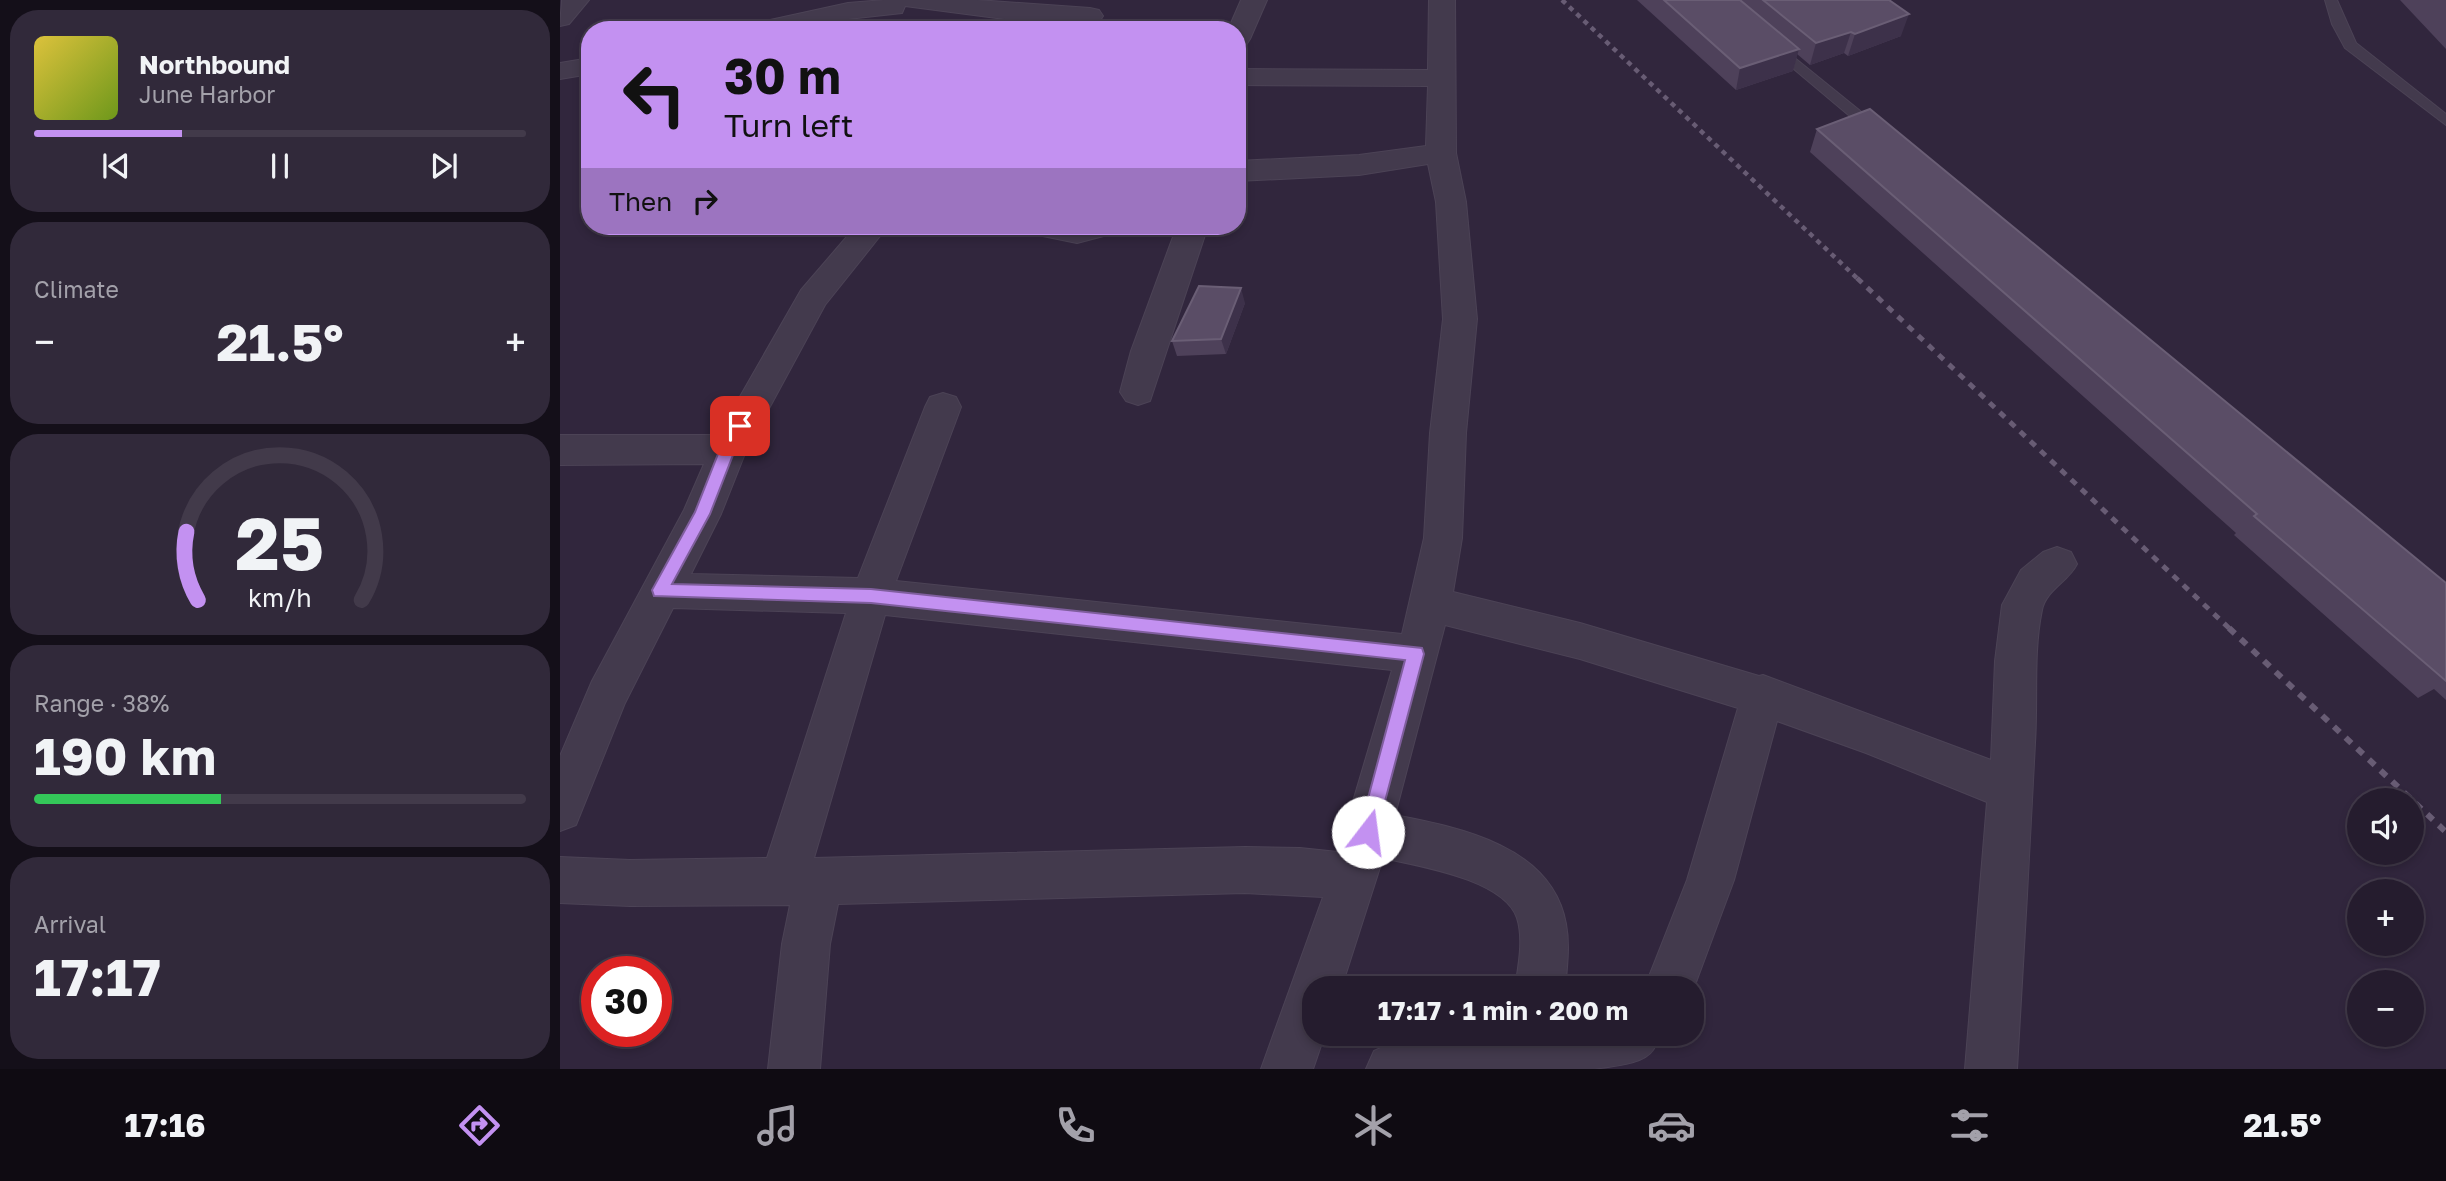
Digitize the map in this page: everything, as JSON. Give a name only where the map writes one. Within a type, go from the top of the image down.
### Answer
[{"type":"street","points":[[560,18],[576,0]]},
{"type":"street","points":[[1245,21],[1254,0]]},
{"type":"street","points":[[1320,976],[1368,832],[1431,604],[1443,538],[1448,433],[1460,312],[1451,202],[1441,153],[1442,0]]},
{"type":"street","points":[[885,21],[903,2]]},
{"type":"street","points":[[800,21],[848,10],[903,2],[1006,21],[1091,15]]},
{"type":"street","points":[[560,71],[581,68]]},
{"type":"street","points":[[1246,77],[1443,78]]},
{"type":"street","points":[[1246,171],[1359,165],[1441,153]]},
{"type":"street","points":[[560,808],[607,695],[702,514],[728,449],[819,291],[866,235]]},
{"type":"street","points":[[1138,392],[1148,351],[1189,235]]},
{"type":"street","points":[[794,1069],[806,944],[802,880],[871,596],[943,407]]},
{"type":"street","points":[[564,459],[728,449]]},
{"type":"street","points":[[1991,1069],[2022,605],[2035,582],[2057,564]]},
{"type":"street","points":[[660,590],[871,596],[1416,654]]},
{"type":"street","points":[[1431,604],[1520,624],[1763,694],[1912,748],[2010,790]]},
{"type":"street","points":[[1675,976],[1712,878],[1763,694]]},
{"type":"street","points":[[1368,832],[1481,860],[1519,884],[1535,901],[1542,920],[1540,976]]},
{"type":"street","points":[[560,880],[630,883],[1245,870],[1300,871],[1352,877]]},
{"type":"street","points":[[1287,1069],[1302,1027]]},
{"type":"street","points":[[1392,1069],[1578,1046]]},
{"type":"lane","points":[[2331,0],[2350,45],[2446,121]]},
{"type":"lane","points":[[1759,33],[1884,137]]},
{"type":"building","points":[[1664,0],[1740,0],[1799,49],[1740,68]]},
{"type":"building","points":[[1763,0],[1889,0],[1909,14],[1855,34],[1851,32],[1816,43]]},
{"type":"building","points":[[1870,109],[2446,583],[2446,681],[2254,516],[2257,514],[1817,129]]},
{"type":"building","points":[[1199,286],[1241,288],[1221,339],[1172,341]]},
{"type":"railway","points":[[1562,0],[1859,280]]},
{"type":"railway","points":[[1857,278],[2231,630]]},
{"type":"railway","points":[[2229,628],[2446,832]]},
{"type":"route","points":[[740,426],[702,514],[660,590],[871,596],[1015,609],[1416,654],[1368,832]]}]
